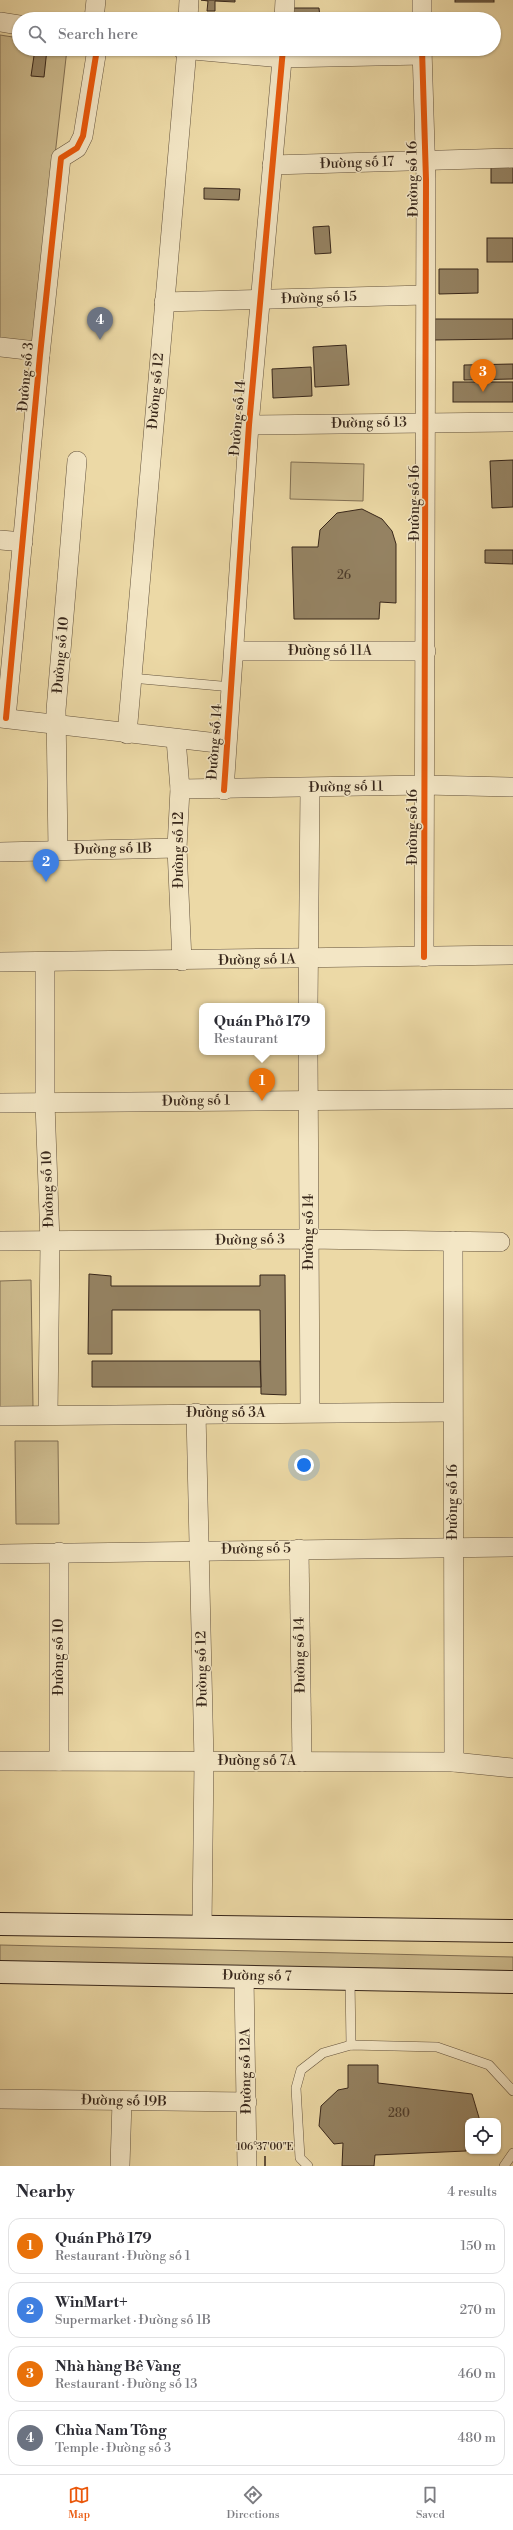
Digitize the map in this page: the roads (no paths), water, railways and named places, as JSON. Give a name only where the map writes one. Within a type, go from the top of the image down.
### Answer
[{"type":"main road","points":[[0,1924],[513,1931]]},
{"type":"main road","name":"Đường số 7","points":[[0,1972],[513,1982]]},
{"type":"street","points":[[95,12],[96,0]]},
{"type":"street","points":[[188,12],[189,0]]},
{"type":"street","points":[[285,12],[286,0]]},
{"type":"street","points":[[422,0],[422,12]]},
{"type":"street","points":[[0,22],[12,24]]},
{"type":"street","name":"Đường số 3","points":[[3,718],[23,542],[40,355],[61,158],[76,148],[82,136],[96,56]]},
{"type":"street","name":"Đường số 12","points":[[127,734],[185,56]]},
{"type":"street","name":"Đường số 14","points":[[224,790],[249,425],[282,56]]},
{"type":"street","name":"Đường số 16","points":[[422,56],[425,160],[426,422],[424,957]]},
{"type":"street","name":"Đường số 17","points":[[272,165],[513,158]]},
{"type":"street","name":"Đường số 15","points":[[164,302],[425,294]]},
{"type":"street","points":[[0,347],[36,351],[40,355]]},
{"type":"street","name":"Đường số 13","points":[[249,425],[513,422]]},
{"type":"street","name":"Đường số 10","points":[[58,850],[56,725],[77,461]]},
{"type":"street","points":[[0,540],[23,542]]},
{"type":"street","name":"Đường số 11A","points":[[234,650],[426,651]]},
{"type":"street","points":[[3,718],[127,734],[226,744]]},
{"type":"street","name":"Đường số 12","points":[[176,739],[180,789],[177,848],[182,961]]},
{"type":"street","name":"Đường số 11","points":[[180,789],[224,790],[425,786],[513,787]]},
{"type":"street","points":[[308,1003],[310,788]]},
{"type":"street","name":"Đường số 1B","points":[[0,852],[177,848]]},
{"type":"street","name":"Đường số 1A","points":[[0,962],[182,961],[513,955]]},
{"type":"street","name":"Đường số 10","points":[[45,962],[45,1103],[50,1242],[48,1415]]},
{"type":"street","name":"Đường số 14","points":[[308,1055],[310,1412]]},
{"type":"street","name":"Đường số 1","points":[[0,1103],[513,1099]]},
{"type":"street","name":"Đường số 3","points":[[0,1242],[309,1239],[500,1242]]},
{"type":"street","name":"Đường số 16","points":[[453,1241],[452,1412],[454,1547],[454,1762]]},
{"type":"street","name":"Đường số 3A","points":[[0,1416],[196,1413],[452,1412]]},
{"type":"street","name":"Đường số 12","points":[[196,1413],[204,1761],[202,1926]]},
{"type":"street","name":"Đường số 5","points":[[0,1554],[200,1550],[513,1547]]},
{"type":"street","name":"Đường số 14","points":[[299,1549],[302,1762]]},
{"type":"street","name":"Đường số 10","points":[[59,1552],[59,1761]]},
{"type":"street","name":"Đường số 7A","points":[[0,1761],[454,1762],[513,1768]]},
{"type":"street","name":"Đường số 12A","points":[[244,1976],[247,2166]]},
{"type":"street","name":"Đường số 19B","points":[[0,2099],[247,2102]]},
{"type":"street","points":[[120,2166],[122,2101]]},
{"type":"lane","points":[[131,678],[232,687]]},
{"type":"lane","points":[[350,1978],[351,2045]]},
{"type":"lane","points":[[308,2166],[300,2158],[296,2088],[301,2070],[323,2054],[351,2045],[437,2047],[489,2065],[513,2091]]},
{"type":"lane","points":[[504,2166],[513,2153]]},
{"type":"place","name":"Chùa Nam Tông","points":[[100,340]]},
{"type":"place","name":"Nhà hàng Bê Vàng","points":[[483,392]]},
{"type":"place","name":"WinMart+","points":[[46,882]]},
{"type":"place","name":"Quán Phở 179","points":[[262,1101]]}]
